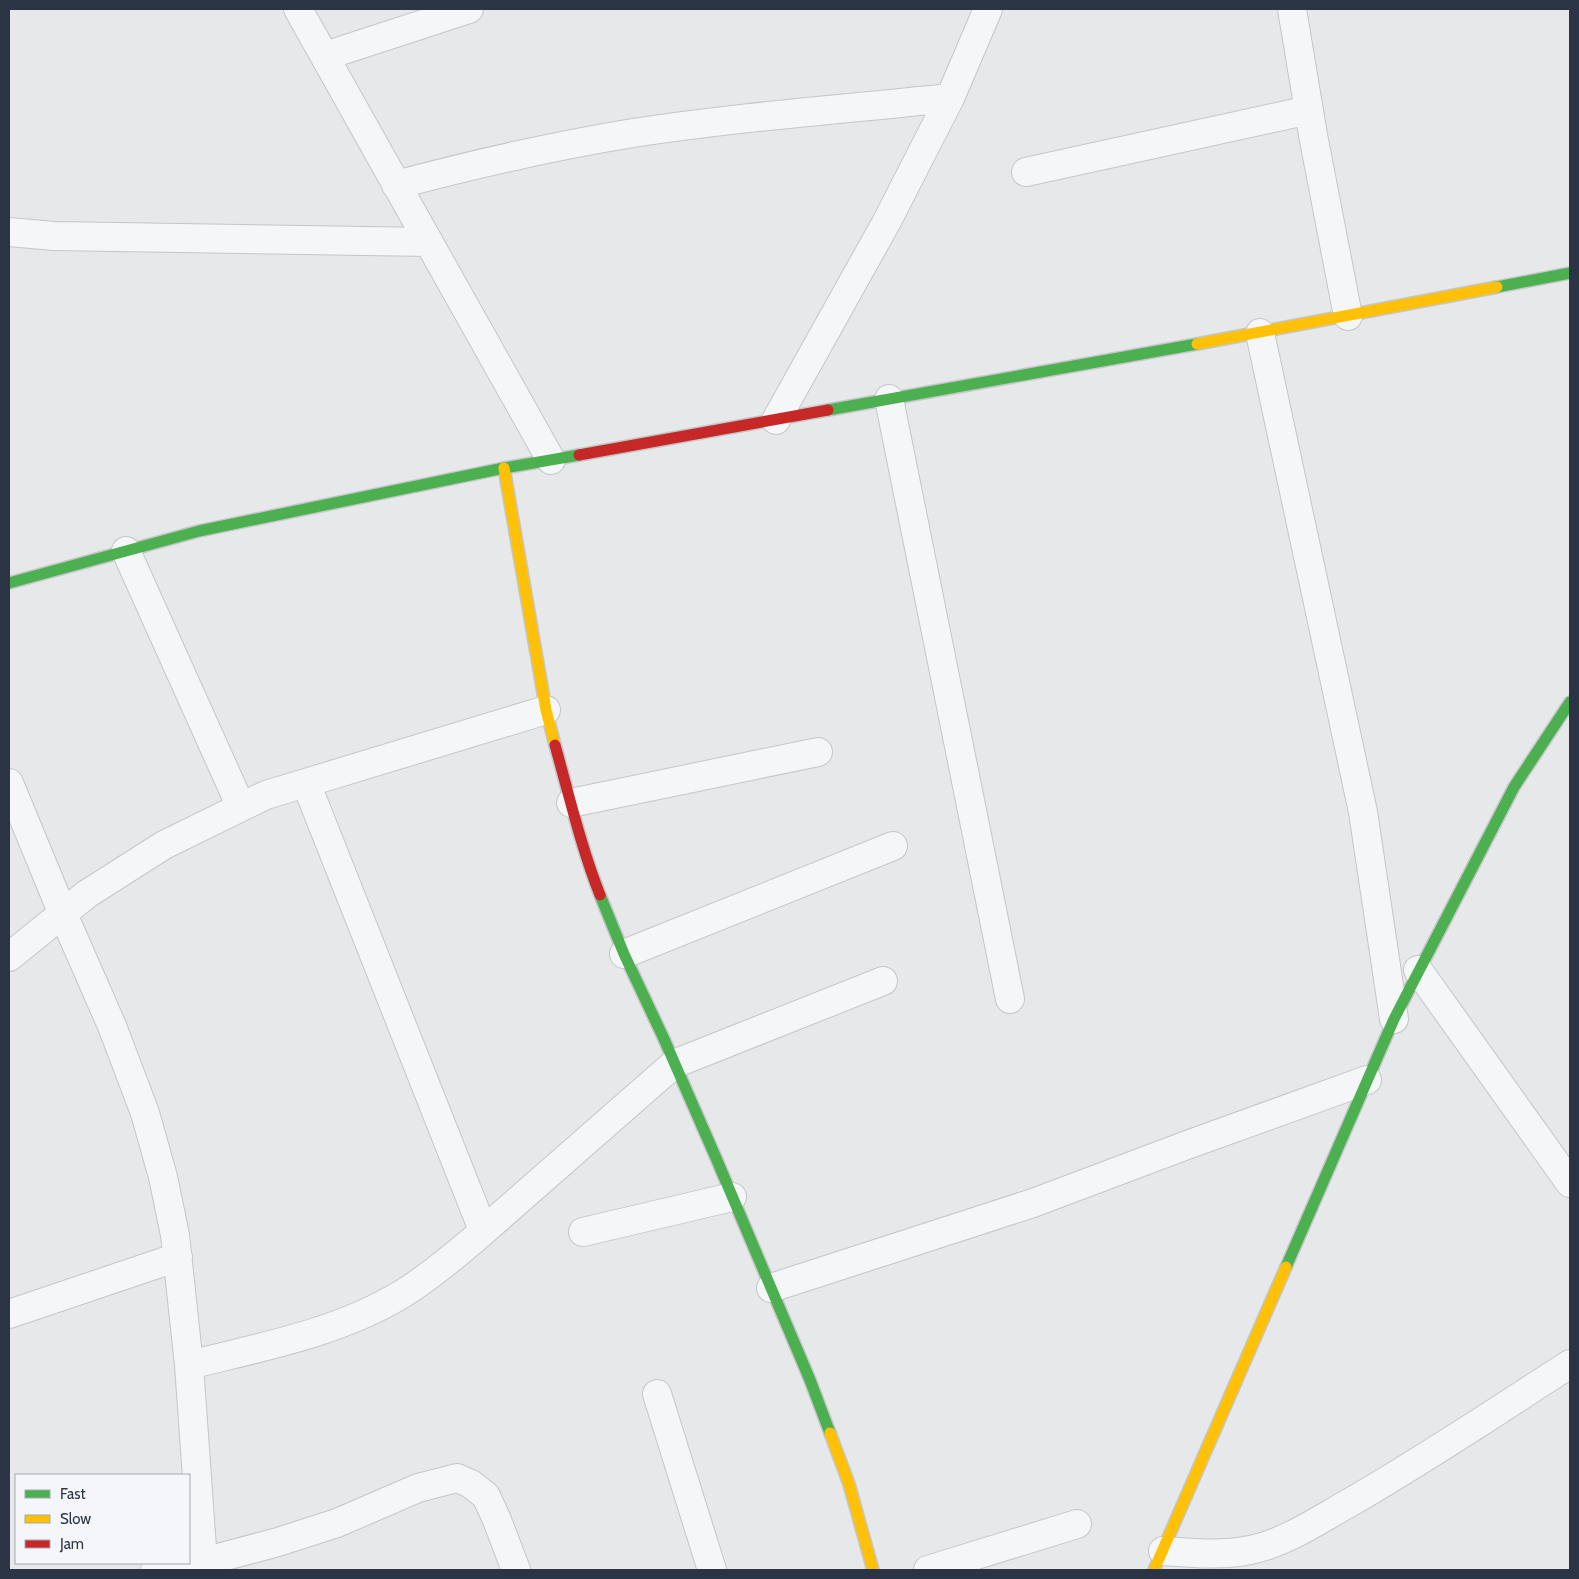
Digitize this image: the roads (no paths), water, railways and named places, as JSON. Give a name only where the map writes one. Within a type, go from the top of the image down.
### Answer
[{"type":"street","points":[[298,9],[551,460]]},
{"type":"street","points":[[325,56],[469,9]]},
{"type":"street","points":[[776,420],[886,223],[950,98],[988,9]]},
{"type":"street","points":[[1292,9],[1348,316]]},
{"type":"street","points":[[396,185],[489,160],[634,133],[760,117],[950,98]]},
{"type":"street","points":[[1026,172],[1309,110]]},
{"type":"street","points":[[9,232],[54,236],[429,242]]},
{"type":"street","points":[[9,583],[199,531],[504,468],[1260,333],[1570,273]]},
{"type":"street","points":[[1260,333],[1364,812],[1394,1019]]},
{"type":"street","points":[[890,399],[1010,999]]},
{"type":"street","points":[[504,468],[546,710],[594,880],[624,954],[674,1064],[810,1380],[849,1484],[873,1570]]},
{"type":"street","points":[[126,551],[241,807]]},
{"type":"street","points":[[1158,1561],[1394,1019],[1514,787],[1570,702]]},
{"type":"street","points":[[9,957],[87,894],[164,845],[266,795],[546,710]]},
{"type":"street","points":[[571,803],[818,752]]},
{"type":"street","points":[[9,783],[112,1026],[145,1113],[163,1177],[175,1235],[190,1365],[203,1562]]},
{"type":"street","points":[[306,783],[483,1230]]},
{"type":"street","points":[[624,954],[893,846]]},
{"type":"street","points":[[1418,970],[1570,1182]]},
{"type":"street","points":[[190,1365],[316,1333],[365,1313],[402,1295],[431,1275],[674,1064],[883,981]]},
{"type":"street","points":[[771,1288],[1033,1203],[1367,1080]]},
{"type":"street","points":[[583,1232],[732,1197]]},
{"type":"street","points":[[9,1314],[178,1257]]},
{"type":"street","points":[[1158,1561],[1249,1550],[1276,1543],[1310,1526],[1376,1487],[1570,1364]]},
{"type":"street","points":[[656,1394],[712,1570]]},
{"type":"street","points":[[156,1570],[203,1562],[337,1524],[418,1488],[457,1478],[471,1484],[486,1496],[516,1570]]},
{"type":"street","points":[[928,1570],[1077,1524]]}]
